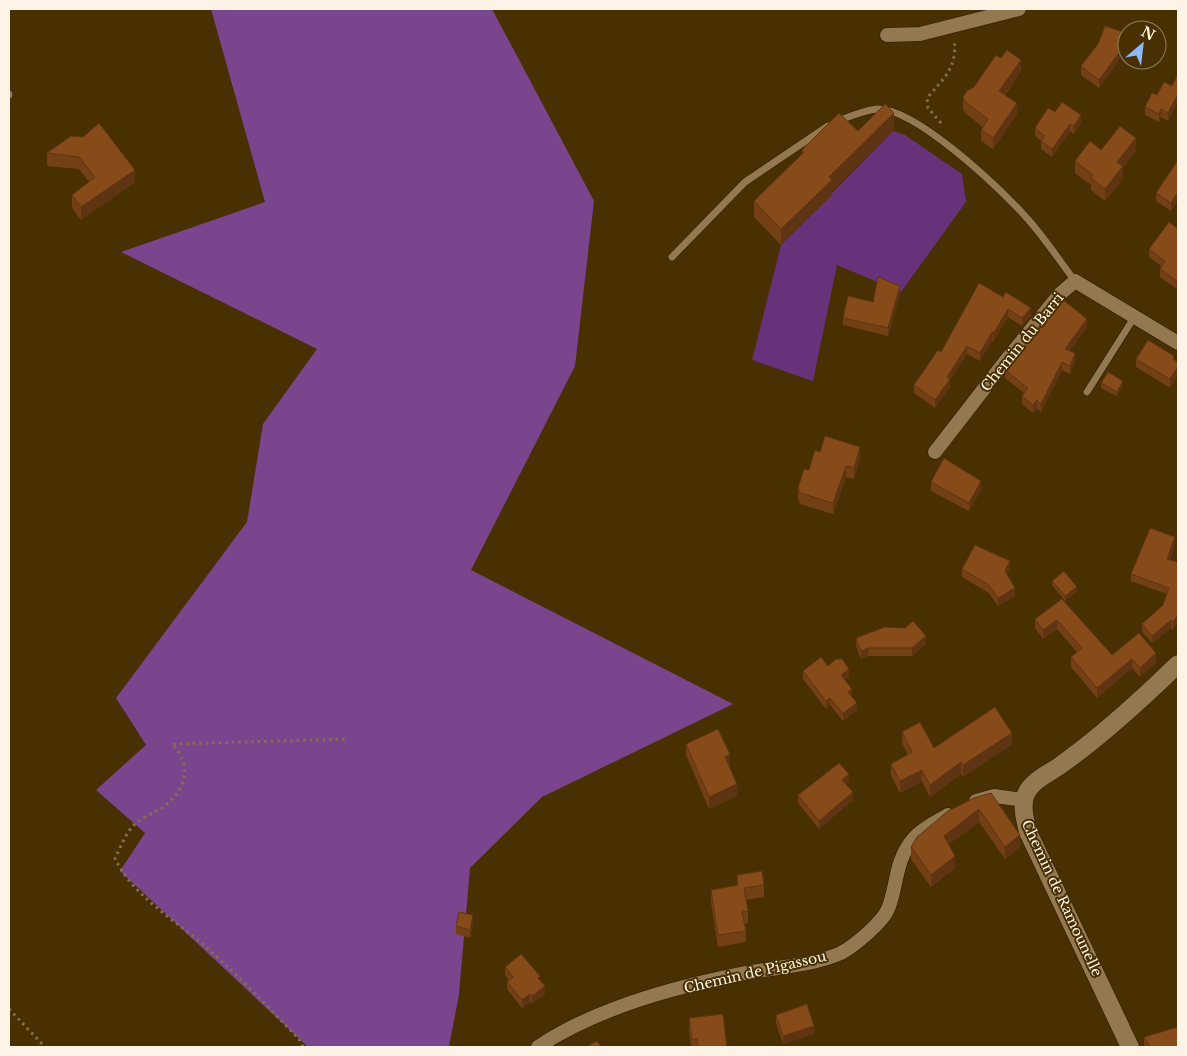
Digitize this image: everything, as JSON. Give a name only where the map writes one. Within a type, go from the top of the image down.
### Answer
[{"type":"street","points":[[887,35],[920,34],[1019,9]]},
{"type":"street","name":"Chemin du Barri","points":[[935,452],[1060,294],[1075,281],[1178,343]]},
{"type":"street","name":"Chemin de Ramounelle","points":[[1130,1047],[1058,891],[1028,832],[1024,816],[1024,800],[1027,792],[1038,780],[1121,718],[1178,664]]},
{"type":"street","name":"Chemin de Pigassou","points":[[538,1047],[581,1021],[635,1003],[744,973],[792,966],[841,953],[869,932],[888,910],[894,878],[904,852],[914,838],[929,826],[961,808],[994,796],[1024,800]]},
{"type":"lane","points":[[672,256],[745,182],[835,121],[878,109],[900,113],[918,123],[982,174],[1024,215],[1075,281]]},
{"type":"lane","points":[[1087,392],[1135,316]]},
{"type":"path","points":[[948,128],[934,118],[928,108],[927,98],[945,76],[955,59],[952,26]]},
{"type":"path","points":[[303,1047],[299,1039],[208,949],[131,884],[120,870],[115,858],[127,834],[136,824],[168,804],[184,783],[185,770],[182,755],[172,744],[348,739]]},
{"type":"path","points":[[9,1009],[45,1047]]},
{"type":"shaded area","points":[[211,9],[492,9],[594,201],[575,366],[471,570],[733,704],[542,797],[470,868],[459,994],[449,1047],[308,1047],[120,871],[145,833],[96,790],[146,745],[116,698],[247,522],[263,424],[317,349],[121,252],[265,202]]},
{"type":"shaded area","points":[[893,131],[905,135],[962,174],[966,202],[901,292],[837,265],[813,381],[752,360],[781,245]]},
{"type":"building","points":[[1105,26],[1117,30],[1117,55],[1099,80],[1081,66],[1098,44]]},
{"type":"building","points":[[1007,50],[1021,60],[999,91],[1017,103],[993,138],[981,130],[988,119],[965,102],[963,97],[967,91],[974,87],[996,55],[1001,58]]},
{"type":"building","points":[[1178,74],[1178,94],[1168,113],[1161,109],[1159,114],[1145,107],[1152,93],[1157,95],[1164,82],[1172,86]]},
{"type":"building","points":[[1062,102],[1081,115],[1074,126],[1070,124],[1052,149],[1041,141],[1045,136],[1035,128],[1048,108],[1055,112]]},
{"type":"building","points":[[885,104],[894,113],[829,177],[832,180],[781,229],[754,201],[804,152],[802,150],[839,113],[858,131]]},
{"type":"building","points":[[99,123],[135,170],[81,207],[72,195],[95,177],[79,157],[47,153],[71,136],[83,137]]},
{"type":"building","points":[[1120,126],[1136,138],[1117,162],[1123,166],[1105,189],[1091,178],[1093,175],[1075,161],[1090,141],[1101,150]]},
{"type":"building","points":[[1178,160],[1178,192],[1171,203],[1156,193]]},
{"type":"building","points":[[1169,222],[1178,229],[1178,282],[1160,269],[1165,261],[1149,249]]},
{"type":"building","points":[[878,277],[900,286],[888,328],[843,318],[848,296],[873,302]]},
{"type":"building","points":[[979,283],[1003,297],[1006,292],[1031,308],[1022,318],[1008,309],[980,353],[967,346],[947,377],[950,379],[935,400],[914,385],[938,350],[941,352]]},
{"type":"building","points":[[1062,299],[1087,319],[1065,349],[1075,353],[1070,366],[1062,362],[1041,404],[1037,400],[1033,405],[1022,396],[1028,388],[1005,370]]},
{"type":"building","points":[[1148,340],[1174,356],[1173,359],[1178,362],[1178,367],[1170,379],[1136,359]]},
{"type":"building","points":[[1108,372],[1123,381],[1117,392],[1101,383]]},
{"type":"building","points":[[825,436],[860,447],[854,468],[846,466],[833,503],[800,493],[798,488],[804,469],[809,470],[815,450],[820,452]]},
{"type":"building","points":[[944,458],[981,481],[969,503],[931,482]]},
{"type":"building","points":[[1150,528],[1175,537],[1167,559],[1178,562],[1178,615],[1173,622],[1171,620],[1152,636],[1142,624],[1163,605],[1169,588],[1131,574]]},
{"type":"building","points":[[975,545],[1010,561],[1005,571],[1015,588],[998,598],[989,585],[962,569]]},
{"type":"building","points":[[1064,571],[1077,587],[1065,596],[1052,581]]},
{"type":"building","points":[[1062,599],[1112,655],[1139,633],[1156,653],[1140,668],[1132,659],[1097,688],[1071,657],[1082,648],[1057,620],[1043,630],[1035,619]]},
{"type":"building","points":[[913,621],[926,636],[912,648],[868,648],[861,651],[856,638],[885,627],[905,628]]},
{"type":"building","points":[[821,657],[828,666],[836,659],[842,659],[849,669],[841,675],[852,689],[848,692],[857,703],[843,713],[830,698],[826,701],[803,671]]},
{"type":"building","points":[[995,707],[1012,733],[963,765],[961,762],[930,785],[922,770],[900,781],[891,764],[912,752],[902,732],[920,722],[934,748]]},
{"type":"building","points":[[718,729],[730,754],[725,757],[737,784],[709,797],[686,744]]},
{"type":"building","points":[[839,763],[849,774],[842,780],[853,792],[819,821],[798,795]]},
{"type":"building","points":[[991,793],[1020,835],[1005,847],[979,809],[944,836],[955,856],[931,875],[911,847],[917,837],[948,811],[974,798]]},
{"type":"building","points":[[762,871],[764,885],[744,888],[748,911],[742,912],[746,931],[718,935],[711,890],[738,885],[737,875]]},
{"type":"building","points":[[459,912],[473,915],[470,930],[456,926]]},
{"type":"building","points":[[521,954],[540,976],[538,978],[545,986],[532,996],[530,994],[522,1000],[507,982],[513,977],[505,967]]},
{"type":"building","points":[[807,1004],[814,1026],[783,1036],[776,1015]]},
{"type":"building","points":[[723,1014],[727,1047],[698,1047],[697,1039],[692,1039],[689,1018]]},
{"type":"building","points":[[1178,1027],[1178,1046],[1150,1047],[1144,1037]]},
{"type":"building","points":[[597,1041],[601,1047],[586,1047]]}]
